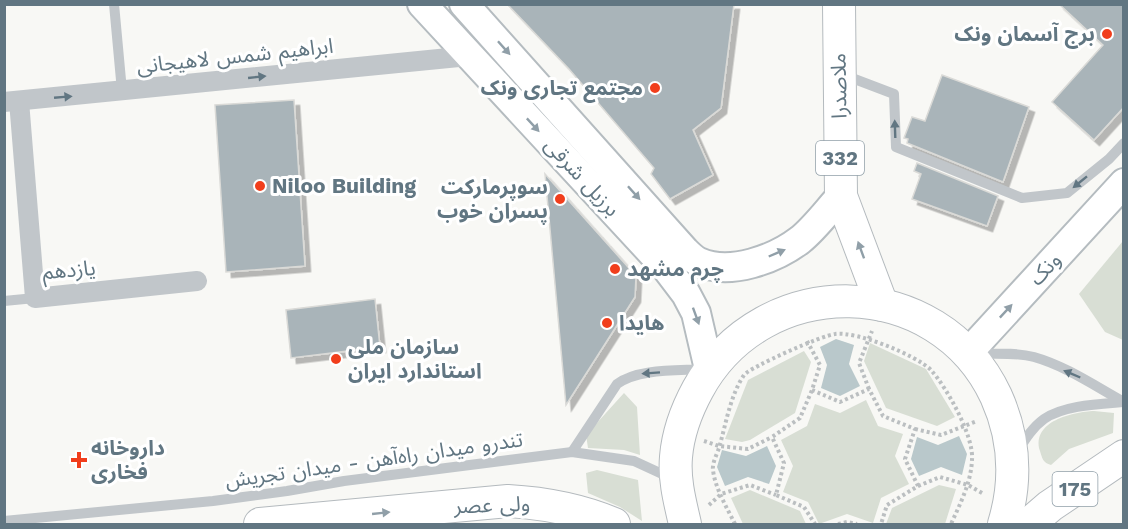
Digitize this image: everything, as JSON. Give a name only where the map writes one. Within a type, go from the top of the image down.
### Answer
[{"type":"main road","name":"برزیل شرقی","points":[[422,4],[667,269],[686,294],[696,313],[709,369]]},
{"type":"main road","name":"برزیل شرقی","points":[[465,4],[685,251],[698,262],[720,268],[759,260],[786,249],[808,232],[841,196]]},
{"type":"main road","name":"ملاصدرا","points":[[838,4],[841,196],[882,305]]},
{"type":"main road","name":"ونک","points":[[967,354],[1124,183]]},
{"type":"main road","points":[[695,517],[676,481],[676,456],[686,412],[709,369],[725,350],[744,334],[787,310],[810,304],[858,301],[909,313],[934,326],[967,354],[991,387],[1003,412],[1009,435],[1013,460],[1014,519]]},
{"type":"main road","name":"175","points":[[1014,519],[1050,506],[1124,456]]},
{"type":"main road","name":"ولی عصر","points":[[260,525],[508,501],[539,503],[595,517],[614,525]]},
{"type":"street","name":"ابراهیم شمس لاهیجانی","points":[[12,101],[470,56]]},
{"type":"street","name":"یازدهم","points":[[12,101],[35,298],[197,282]]},
{"type":"lane","points":[[114,4],[122,91]]},
{"type":"lane","points":[[838,73],[894,94],[896,147],[1022,198],[1067,193],[1109,159],[1124,143]]},
{"type":"lane","points":[[4,301],[35,298]]},
{"type":"lane","points":[[967,354],[1000,353],[1034,357],[1084,379],[1124,402]]},
{"type":"lane","points":[[572,452],[617,384],[639,374],[709,369]]},
{"type":"lane","points":[[1013,460],[1027,435],[1044,419],[1084,406],[1124,402]]},
{"type":"lane","name":"تندرو میدان راه‌آهن - میدان تجریش","points":[[4,521],[213,501],[344,481],[572,452],[634,461],[676,481]]},
{"type":"path","points":[[882,305],[859,363],[883,416],[915,429],[941,435],[1003,412]]},
{"type":"path","points":[[680,433],[719,446],[748,449],[800,418],[820,365],[787,310]]},
{"type":"path","points":[[735,525],[712,468],[727,413],[745,374],[808,342],[836,333],[870,339],[897,350],[930,369],[948,392],[964,426],[973,458],[968,485],[951,525]]},
{"type":"path","points":[[812,390],[840,402],[869,389]]},
{"type":"path","points":[[915,429],[905,459],[918,486]]},
{"type":"path","points":[[771,437],[784,463],[776,495]]},
{"type":"path","points":[[881,525],[887,505],[918,486],[940,477],[968,485],[1014,519]]},
{"type":"path","points":[[695,517],[721,494],[750,485],[804,507],[815,525]]},
{"type":"path","points":[[838,525],[847,522],[857,525]]},
{"type":"shaded area","points":[[1123,241],[1123,340],[1105,332],[1079,294]]},
{"type":"shaded area","points":[[836,339],[854,345],[849,364],[860,386],[840,396],[821,388],[827,365],[820,347]]},
{"type":"shaded area","points":[[870,343],[926,369],[955,417],[937,426],[886,408],[864,361]]},
{"type":"shaded area","points":[[804,351],[811,362],[795,413],[750,440],[742,442],[725,439],[748,380]]},
{"type":"shaded area","points":[[624,393],[637,407],[640,455],[624,450],[588,448],[586,435]]},
{"type":"shaded area","points":[[866,400],[878,426],[903,434],[895,456],[909,484],[881,498],[873,523],[847,514],[819,524],[808,502],[783,492],[793,466],[781,440],[807,426],[815,404],[840,413]]},
{"type":"shaded area","points":[[1094,411],[1114,413],[1113,433],[1069,449],[1051,465],[1045,462],[1039,441],[1048,425],[1065,416]]},
{"type":"shaded area","points":[[959,436],[967,454],[962,475],[941,467],[919,476],[911,459],[917,437],[938,445]]},
{"type":"shaded area","points":[[767,446],[776,466],[769,484],[748,477],[725,486],[717,467],[722,450],[746,456]]},
{"type":"shaded area","points":[[597,470],[638,480],[642,521],[620,507],[588,493],[586,473]]},
{"type":"shaded area","points":[[939,485],[956,489],[945,524],[886,524],[892,508]]},
{"type":"shaded area","points":[[750,490],[800,511],[806,524],[743,524],[731,498]]},
{"type":"building","name":"مجتمع تجاری ونک","points":[[507,4],[734,4],[721,108],[693,130],[713,175],[670,199],[651,174],[654,168],[569,69]]},
{"type":"building","points":[[1059,4],[1124,4],[1124,107],[1094,140],[1052,102],[1103,45]]},
{"type":"building","points":[[942,75],[1029,107],[1003,182],[907,143],[908,139],[904,138],[912,117],[925,121]]},
{"type":"building","name":"Niloo Building","points":[[294,100],[305,266],[226,272],[215,105]]},
{"type":"building","points":[[917,163],[998,196],[987,226],[912,199],[921,174],[914,171]]},
{"type":"building","points":[[545,174],[636,276],[635,297],[566,405]]},
{"type":"building","points":[[375,299],[380,347],[291,358],[286,310]]},
{"type":"place","name":"برج آسمان ونک","points":[[1107,34]]},
{"type":"place","name":"مجتمع تجاری ونک","points":[[655,88]]},
{"type":"place","name":"Niloo Building","points":[[260,186]]},
{"type":"place","name":"سوپرمارکت پسران خوب","points":[[560,199]]},
{"type":"place","name":"چرم مشهد","points":[[615,269]]},
{"type":"place","name":"هایدا","points":[[607,323]]},
{"type":"place","name":"سازمان ملی استاندارد ایران","points":[[336,359]]},
{"type":"place","name":"داروخانه فخاری","points":[[79,460]]}]
